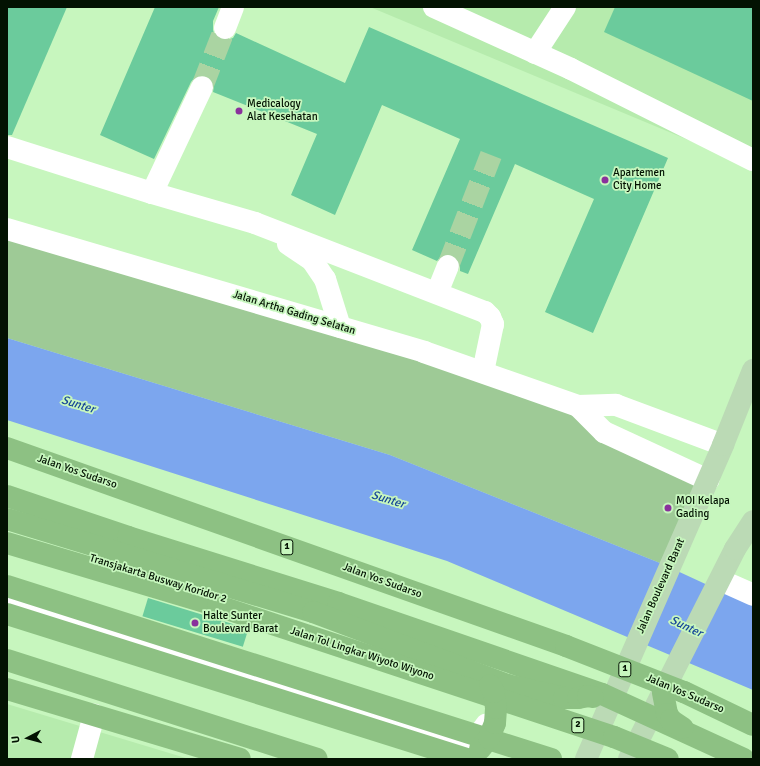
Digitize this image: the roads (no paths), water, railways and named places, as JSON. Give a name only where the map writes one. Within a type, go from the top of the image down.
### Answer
[{"type":"highway","name":"Jalan Yos Sudarso","points":[[7,448],[566,646],[684,692],[753,724]]},
{"type":"highway","points":[[7,496],[338,602],[602,694],[746,759]]},
{"type":"highway","points":[[7,519],[313,612],[507,685],[564,698],[588,696],[610,704]]},
{"type":"highway","name":"Jalan Tol Lingkar Wiyoto Wiyono","points":[[7,543],[218,606],[614,737],[668,759]]},
{"type":"highway","points":[[7,586],[551,759]]},
{"type":"highway","points":[[7,614],[462,753],[479,750],[489,738],[494,723],[496,708],[494,692],[487,678]]},
{"type":"highway","points":[[7,660],[317,759]]},
{"type":"highway","points":[[7,689],[238,759]]},
{"type":"highway","points":[[663,693],[667,714],[677,725],[746,759]]},
{"type":"main road","name":"Jalan Boulevard Barat","points":[[586,759],[708,480],[753,370]]},
{"type":"main road","points":[[628,759],[676,670],[735,549],[753,521]]},
{"type":"street","points":[[225,28],[233,7]]},
{"type":"street","points":[[434,7],[535,53],[695,130],[753,160]]},
{"type":"street","points":[[535,53],[565,7]]},
{"type":"street","points":[[152,193],[202,87]]},
{"type":"street","points":[[7,147],[152,193],[255,223],[472,306],[490,317],[494,324],[483,372]]},
{"type":"street","points":[[255,223],[312,260],[325,279],[340,327]]},
{"type":"street","name":"Jalan Artha Gading Selatan","points":[[7,230],[424,352],[578,406],[616,405],[723,445]]},
{"type":"street","points":[[437,293],[448,266]]},
{"type":"street","name":"Jalan Artha Gading Selatan","points":[[578,406],[604,432],[708,480]]},
{"type":"street","name":"Transjakarta Busway Koridor 2","points":[[7,534],[212,595],[481,691],[488,696],[491,712],[486,725],[475,740],[460,744],[462,753]]},
{"type":"street","points":[[720,581],[753,595]]},
{"type":"street","name":"Transjakarta Busway Koridor 2","points":[[7,603],[321,699],[462,753]]},
{"type":"street","points":[[82,759],[94,716]]},
{"type":"water","name":"Sunter","points":[[7,338],[390,455],[660,563],[753,606],[753,690],[447,561],[7,420]]},
{"type":"tunnel","points":[[202,87],[225,28]]},
{"type":"tunnel","points":[[448,266],[491,155]]},
{"type":"place","name":"Medicalogy Alat Kesehatan","points":[[239,111]]},
{"type":"place","name":"Apartemen City Home","points":[[605,180]]},
{"type":"place","name":"MOI Kelapa Gading","points":[[668,508]]},
{"type":"place","name":"Halte Sunter Boulevard Barat","points":[[195,623]]}]
